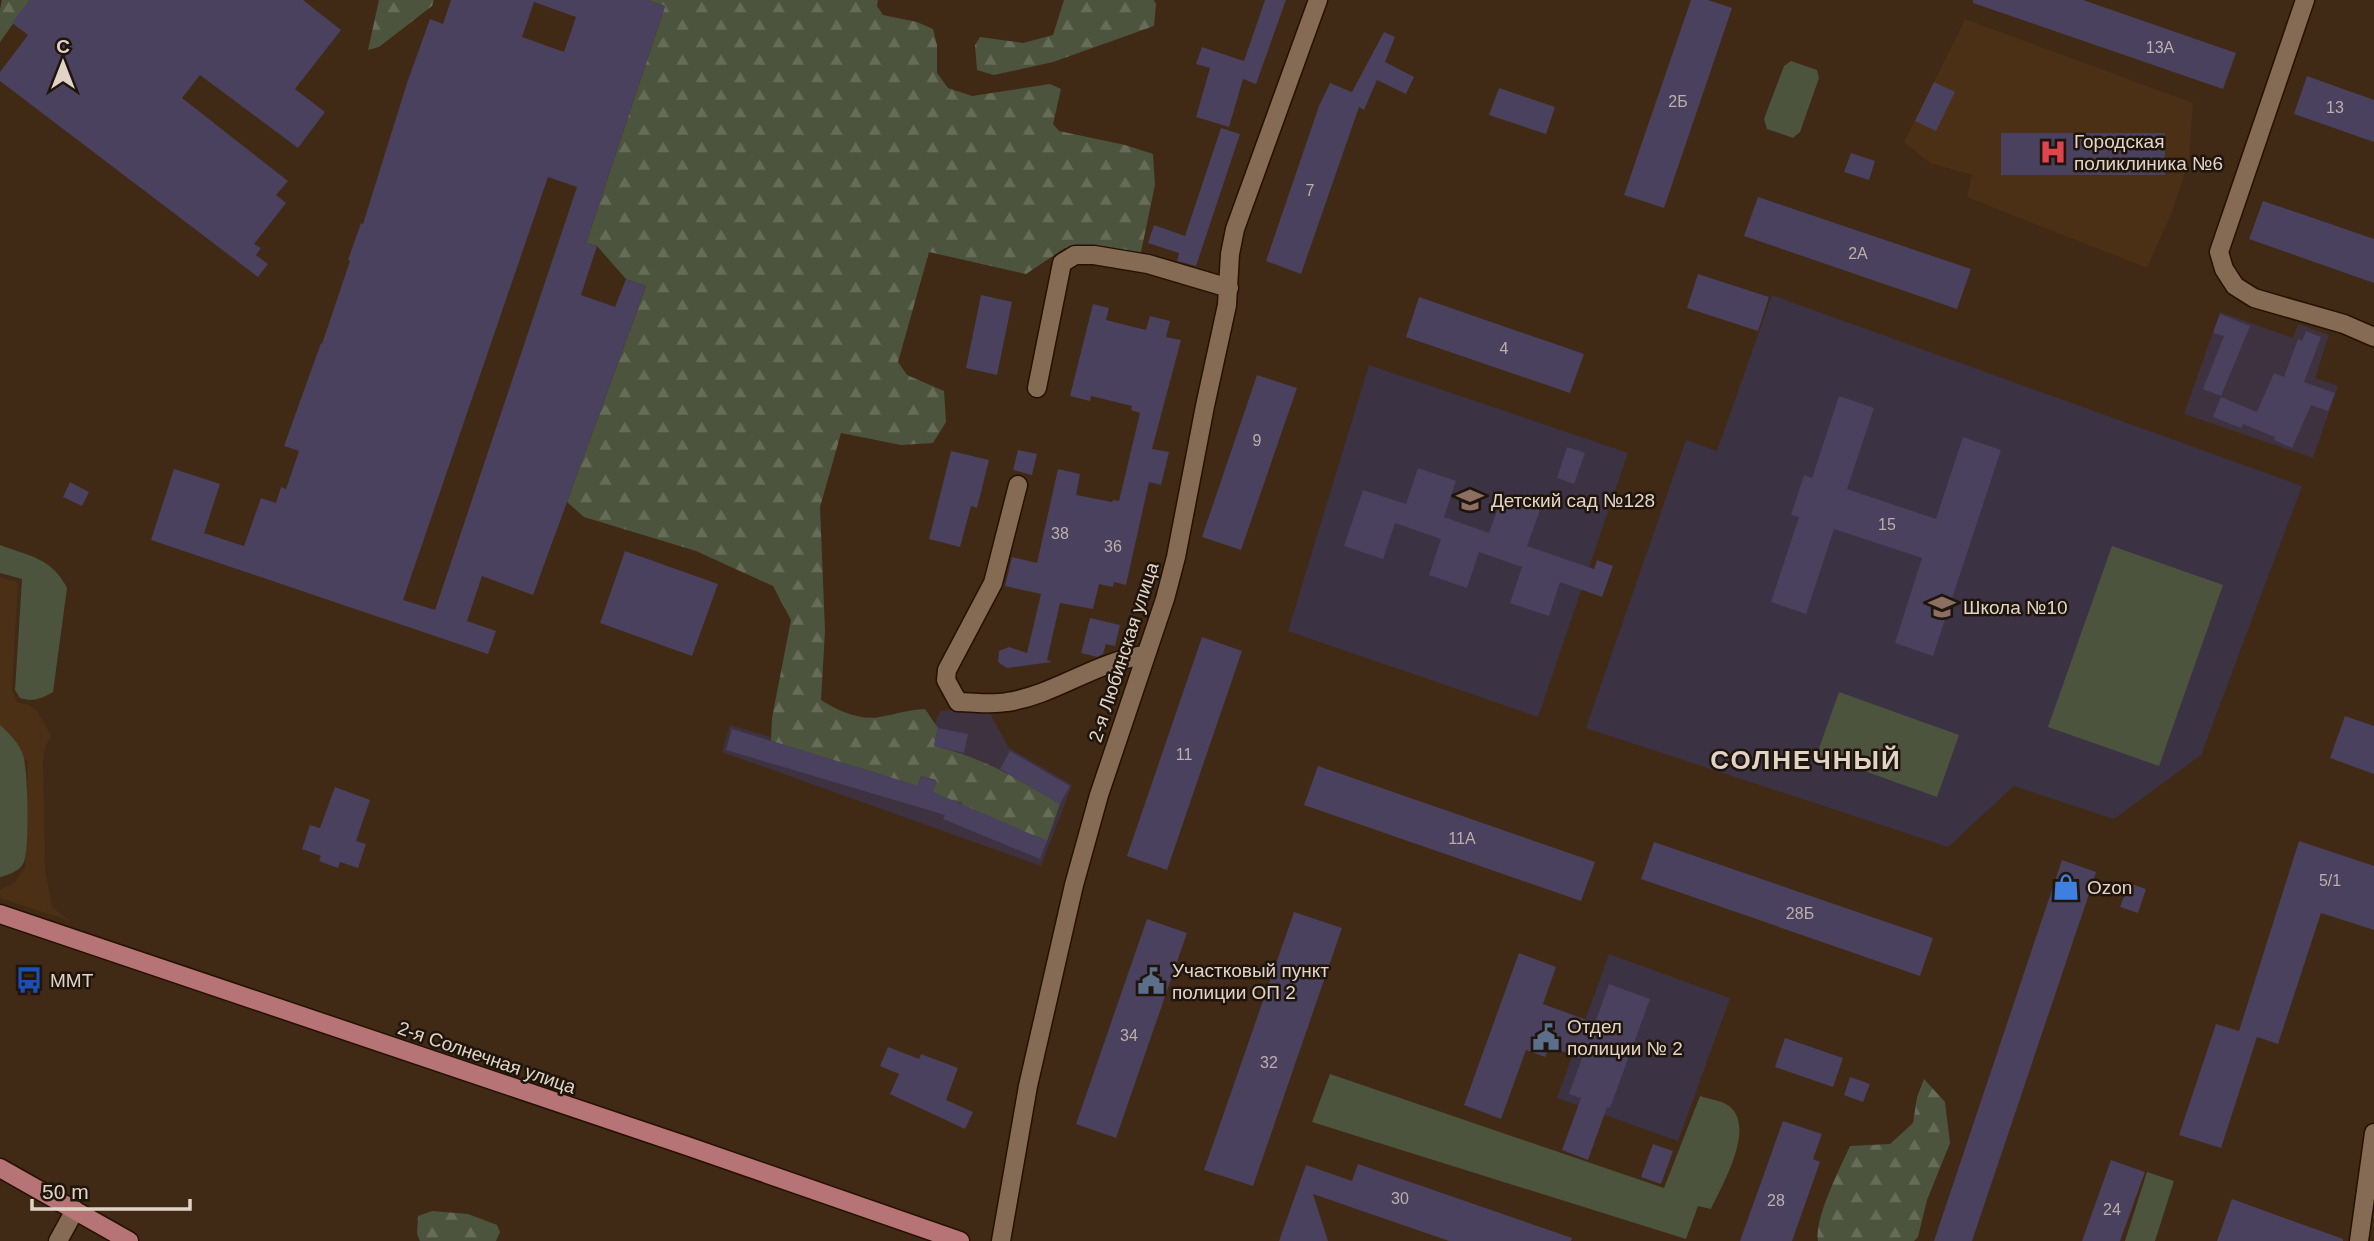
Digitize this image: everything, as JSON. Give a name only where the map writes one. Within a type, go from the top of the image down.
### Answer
[{"type":"main road","name":"2-я Солнечная улица","points":[[0,914],[960,1241]]},
{"type":"main road","points":[[0,1168],[129,1241]]},
{"type":"street","name":"2-я Любинская улица","points":[[1001,1241],[1028,1086],[1074,886],[1099,794],[1165,599],[1176,557],[1227,305],[1230,254],[1236,229],[1318,0]]},
{"type":"street","points":[[2305,0],[2219,252],[2224,269],[2235,286],[2254,299],[2344,324],[2374,337]]},
{"type":"street","points":[[1037,388],[1062,263],[1075,256],[1094,255],[1148,264],[1229,288]]},
{"type":"street","points":[[1018,485],[993,583],[947,670],[946,680],[958,702],[1005,703],[1031,696],[1106,664],[1145,655]]},
{"type":"street","points":[[2358,1241],[2374,1133]]},
{"type":"street","points":[[58,1241],[75,1210]]},
{"type":"shaded area","name":"Городская поликлиника №6","points":[[1965,19],[2193,103],[2189,161],[2171,214],[2147,268],[1967,197],[1972,175],[1930,163],[1904,142]]},
{"type":"shaded area","name":"Школа №10","points":[[1772,295],[2302,486],[2201,755],[2114,819],[2014,786],[1948,847],[1586,728],[1686,440],[1717,451]]},
{"type":"shaded area","points":[[2220,312],[2293,338],[2298,324],[2329,335],[2315,378],[2338,386],[2313,458],[2184,414]]},
{"type":"shaded area","name":"Детский сад №128","points":[[1369,365],[1628,453],[1538,717],[1288,631]]},
{"type":"shaded area","points":[[0,577],[18,582],[12,690],[17,702],[29,705],[37,711],[51,736],[45,747],[43,762],[45,870],[52,907],[70,921],[0,898],[0,890],[15,882],[25,868],[28,761],[0,752]]},
{"type":"shaded area","points":[[987,708],[1009,748],[1072,785],[1041,866],[722,752],[730,725],[913,779],[940,711]]},
{"type":"shaded area","points":[[1609,954],[1730,998],[1678,1141],[1557,1098]]},
{"type":"green space","points":[[2,0],[30,0],[0,42],[0,9]]},
{"type":"green space","points":[[379,0],[434,0],[432,6],[379,47],[368,50]]},
{"type":"green space","points":[[647,0],[878,0],[877,6],[883,15],[917,22],[933,29],[937,45],[937,73],[948,88],[972,96],[1050,84],[1061,89],[1053,124],[1059,131],[1153,154],[1155,185],[1141,252],[1118,254],[1065,248],[1026,274],[929,252],[898,362],[907,375],[944,391],[946,422],[933,443],[901,445],[841,433],[820,507],[825,631],[821,700],[841,711],[872,718],[925,709],[938,728],[934,746],[984,763],[1060,804],[1047,841],[962,806],[962,803],[932,795],[936,780],[921,776],[918,786],[771,741],[772,718],[791,620],[773,586],[696,551],[584,517],[567,502],[646,286],[626,279],[597,246],[586,243],[665,6]]},
{"type":"green space","points":[[1064,0],[1154,0],[1154,26],[1053,62],[994,75],[977,70],[975,45],[980,37],[1023,43],[1053,35]]},
{"type":"green space","points":[[1791,61],[1817,70],[1819,78],[1800,132],[1793,138],[1767,129],[1764,119],[1784,66]]},
{"type":"green space","points":[[0,545],[47,564],[67,588],[53,692],[37,699],[20,698],[15,690],[22,579],[0,573]]},
{"type":"green space","points":[[2112,546],[2223,585],[2159,766],[2048,727]]},
{"type":"green space","points":[[1839,692],[1959,735],[1937,797],[1817,754]]},
{"type":"green space","points":[[0,725],[16,742],[23,755],[28,811],[27,845],[23,864],[16,871],[0,877]]},
{"type":"green space","points":[[1330,1074],[1664,1188],[1700,1096],[1726,1104],[1735,1113],[1739,1125],[1739,1139],[1729,1170],[1711,1209],[1698,1206],[1686,1239],[1312,1122]]},
{"type":"green space","points":[[1924,1079],[1945,1102],[1950,1143],[1927,1200],[1918,1237],[1914,1241],[1818,1241],[1824,1207],[1850,1146],[1890,1144],[1913,1123],[1917,1097]]},
{"type":"green space","points":[[2147,1172],[2174,1181],[2155,1241],[2125,1241]]},
{"type":"green space","points":[[432,1211],[468,1214],[497,1225],[500,1232],[496,1241],[420,1241],[417,1234],[418,1216]]},
{"type":"building","points":[[30,0],[303,0],[341,30],[295,89],[325,112],[298,148],[200,75],[182,98],[288,181],[276,195],[286,203],[254,244],[261,248],[256,255],[268,264],[258,277],[0,81],[0,72],[28,35],[12,23]]},
{"type":"building","points":[[451,0],[647,0],[665,6],[586,243],[597,246],[581,295],[615,307],[626,279],[646,286],[533,595],[482,576],[467,621],[496,631],[488,654],[151,540],[174,469],[220,484],[204,533],[244,546],[261,498],[276,503],[281,487],[286,489],[299,451],[284,446],[322,344],[430,19],[443,24]],"holes":[[[534,2],[576,17],[564,52],[522,37]],[[548,177],[577,187],[435,610],[403,600]]]},
{"type":"building","points":[[1265,0],[1286,0],[1256,84],[1243,79],[1229,127],[1196,117],[1210,68],[1196,64],[1202,47],[1244,61]]},
{"type":"building","points":[[1691,0],[1708,0],[1732,8],[1664,208],[1624,195]]},
{"type":"building","points":[[1973,0],[2083,0],[2236,53],[2223,89],[1973,3]]},
{"type":"building","points":[[1384,32],[1395,37],[1385,62],[1414,77],[1406,94],[1377,80],[1364,110],[1359,107],[1301,274],[1266,261],[1319,106],[1330,83],[1352,92]]},
{"type":"building","points":[[2307,76],[2374,100],[2374,142],[2294,114]]},
{"type":"building","points":[[1934,82],[1955,92],[1936,131],[1915,121]]},
{"type":"building","points":[[1499,88],[1555,107],[1546,134],[1489,115]]},
{"type":"building","points":[[1221,128],[1240,134],[1196,266],[1177,261],[1179,253],[1148,243],[1154,225],[1185,236]]},
{"type":"building","points":[[2001,133],[2165,133],[2165,175],[2001,175]]},
{"type":"building","points":[[1851,153],[1875,161],[1869,180],[1844,172]]},
{"type":"building","points":[[1758,197],[1971,269],[1957,309],[1744,236]]},
{"type":"building","points":[[2263,201],[2374,239],[2374,283],[2249,239]]},
{"type":"building","points":[[1698,274],[1769,297],[1758,331],[1687,308]]},
{"type":"building","points":[[981,295],[1012,302],[997,375],[966,368]]},
{"type":"building","points":[[1419,297],[1584,354],[1570,393],[1406,337]]},
{"type":"building","points":[[1093,304],[1109,308],[1106,320],[1146,330],[1150,316],[1170,321],[1166,337],[1181,340],[1152,449],[1169,452],[1161,485],[1149,482],[1126,585],[1114,582],[1113,587],[1099,584],[1093,609],[1060,603],[1047,660],[1052,662],[1007,668],[998,662],[999,651],[1009,647],[1027,653],[1041,594],[1005,586],[1012,557],[1037,563],[1058,469],[1080,474],[1076,495],[1119,501],[1140,413],[1131,410],[1132,406],[1091,396],[1090,401],[1070,396]]},
{"type":"building","points":[[2220,314],[2250,326],[2221,396],[2203,389],[2224,336],[2213,333]]},
{"type":"building","points":[[2306,331],[2321,337],[2304,382],[2335,393],[2328,411],[2311,405],[2292,448],[2274,440],[2275,437],[2243,424],[2241,428],[2213,417],[2221,397],[2257,412],[2274,373],[2284,377],[2298,339],[2302,341]]},
{"type":"building","points":[[1257,375],[1297,388],[1241,550],[1202,537]]},
{"type":"building","points":[[1839,396],[1874,408],[1847,489],[1936,519],[1963,437],[2001,450],[1933,656],[1895,643],[1922,558],[1834,529],[1806,614],[1771,602],[1799,517],[1791,515],[1804,475],[1812,478]]},
{"type":"building","points":[[1567,447],[1585,453],[1574,484],[1557,478]]},
{"type":"building","points":[[1018,450],[1037,454],[1032,475],[1013,470]]},
{"type":"building","points":[[951,451],[989,460],[977,508],[971,506],[960,547],[929,539]]},
{"type":"building","points":[[1418,468],[1456,481],[1444,517],[1489,533],[1502,497],[1540,510],[1527,546],[1594,569],[1597,560],[1613,566],[1602,597],[1560,582],[1549,616],[1510,603],[1522,567],[1479,552],[1467,588],[1429,575],[1441,539],[1395,523],[1383,559],[1344,546],[1363,490],[1406,504]]},
{"type":"building","points":[[70,482],[89,492],[82,506],[63,497]]},
{"type":"building","points":[[625,551],[718,584],[692,656],[600,623]]},
{"type":"building","points":[[1090,618],[1120,625],[1115,646],[1106,644],[1103,654],[1097,657],[1081,653]]},
{"type":"building","points":[[1202,637],[1242,651],[1167,870],[1127,856]]},
{"type":"building","points":[[2345,716],[2374,726],[2374,774],[2330,758]]},
{"type":"building","points":[[938,728],[968,734],[964,753],[934,746]]},
{"type":"building","points":[[732,729],[918,786],[921,776],[937,781],[933,792],[1047,841],[1040,859],[943,819],[945,815],[726,750]]},
{"type":"building","points":[[1010,751],[1070,786],[1060,804],[1000,769]]},
{"type":"building","points":[[1318,766],[1595,862],[1581,901],[1304,805]]},
{"type":"building","points":[[335,787],[370,800],[356,841],[366,844],[358,868],[340,862],[338,868],[319,861],[321,856],[302,849],[310,825],[320,828]]},
{"type":"building","points":[[2299,841],[2374,866],[2374,930],[2321,913],[2278,1044],[2257,1037],[2221,1148],[2179,1135],[2216,1024],[2239,1031]]},
{"type":"building","points":[[1654,842],[1933,938],[1920,976],[1641,879]]},
{"type":"building","points":[[2062,860],[2096,872],[2087,900],[1972,1241],[1934,1241]]},
{"type":"building","points":[[2129,883],[2146,889],[2138,913],[2120,907]]},
{"type":"building","points":[[1294,912],[1342,928],[1253,1186],[1204,1170]]},
{"type":"building","points":[[1147,919],[1187,933],[1116,1138],[1076,1124]]},
{"type":"building","points":[[1519,953],[1556,967],[1543,1004],[1595,1023],[1609,984],[1650,999],[1588,1160],[1562,1150],[1581,1098],[1569,1094],[1582,1058],[1549,1047],[1545,1057],[1526,1050],[1501,1119],[1464,1105]]},
{"type":"building","points":[[1785,1038],[1843,1058],[1833,1087],[1775,1067]]},
{"type":"building","points":[[888,1047],[919,1059],[921,1054],[958,1068],[946,1100],[973,1112],[965,1129],[890,1094],[899,1074],[880,1066]]},
{"type":"building","points":[[1850,1077],[1870,1084],[1863,1102],[1844,1095]]},
{"type":"building","points":[[1783,1121],[1822,1134],[1813,1159],[1820,1162],[1792,1241],[1740,1241]]},
{"type":"building","points":[[1653,1144],[1673,1151],[1661,1184],[1641,1177]]},
{"type":"building","points":[[2111,1160],[2145,1172],[2120,1241],[2082,1241]]},
{"type":"building","points":[[1358,1164],[1572,1238],[1571,1241],[1449,1241],[1313,1194],[1328,1241],[1279,1241],[1306,1165],[1352,1181]]},
{"type":"building","points":[[2232,1199],[2343,1239],[2343,1241],[2217,1241]]},
{"type":"place","name":"Городская поликлиника №6","points":[[2053,152]]},
{"type":"place","name":"Детский сад №128","points":[[1470,500]]},
{"type":"place","name":"Школа №10","points":[[1942,607]]},
{"type":"place","name":"Ozon","points":[[2066,887]]},
{"type":"place","name":"ММТ","points":[[29,980]]},
{"type":"place","name":"Участковый пункт полиции ОП 2","points":[[1151,981]]},
{"type":"place","name":"Отдел полиции № 2","points":[[1546,1037]]},
{"type":"district","name":"СОЛНЕЧНЫЙ","points":[[1806,760]]}]
